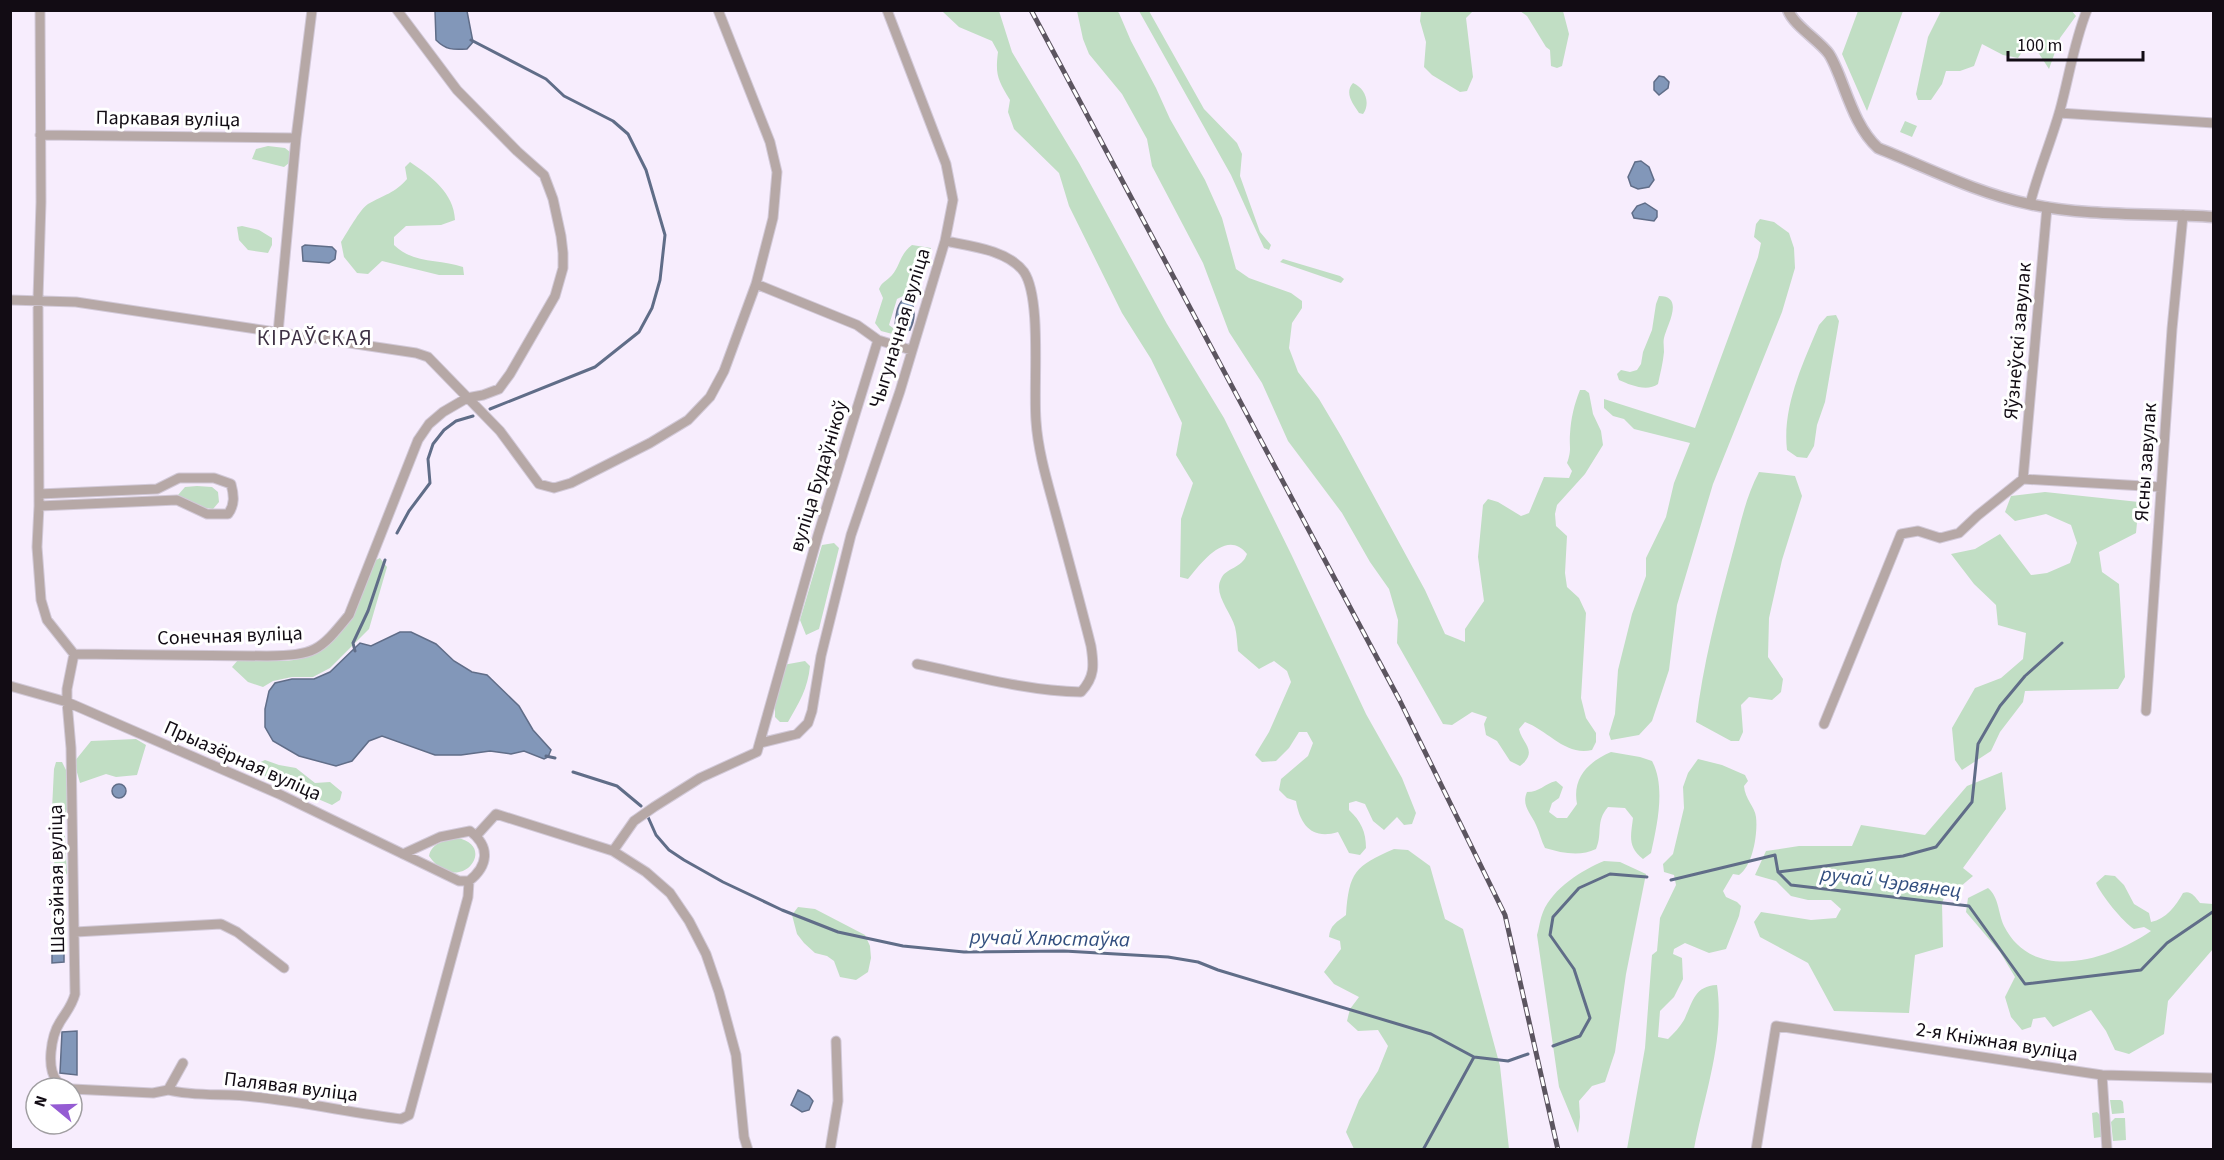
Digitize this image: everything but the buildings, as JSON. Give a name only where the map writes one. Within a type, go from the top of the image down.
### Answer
[{"type":"street","points":[[40,10],[37,547],[41,600],[47,620],[74,654]]},
{"type":"street","points":[[278,333],[296,138],[312,10]]},
{"type":"street","name":"Сонечная вуліца","points":[[74,654],[299,656],[315,650],[349,615],[418,440],[429,424],[442,412],[467,398],[499,389],[544,319],[555,296],[563,268],[561,236],[553,199],[544,175],[457,90],[397,10]]},
{"type":"street","points":[[10,300],[38,299],[76,302],[416,353],[428,357],[500,431],[539,483],[554,488],[571,483],[651,443],[688,420],[710,397],[724,371],[756,284],[773,218],[777,172],[770,142],[718,10]]},
{"type":"street","points":[[887,10],[946,164],[953,200],[945,241]]},
{"type":"street","points":[[1788,10],[1791,17],[1830,55],[1853,110],[1871,142],[1878,148],[1987,193],[2030,204],[2214,218]]},
{"type":"street","points":[[2030,204],[2059,113],[2080,27],[2087,10]]},
{"type":"street","points":[[2059,113],[2214,123]]},
{"type":"street","name":"Паркавая вуліца","points":[[40,135],[296,138]]},
{"type":"street","name":"Яўзнеўскі завулак","points":[[2023,479],[2047,207]]},
{"type":"street","name":"Ясны завулак","points":[[2146,711],[2172,329],[2183,215]]},
{"type":"street","name":"Чыгуначная вуліца","points":[[613,851],[640,816],[700,778],[758,748],[797,735],[808,723],[821,656],[851,535],[900,391],[945,241],[977,248],[1016,263],[1031,287],[1035,330],[1036,422],[1046,473],[1095,667],[1090,683],[1082,692],[1065,692],[1038,690],[917,664]]},
{"type":"street","points":[[756,284],[857,325],[878,340],[911,350]]},
{"type":"street","name":"вуліца Будаўнікоў","points":[[758,748],[818,535],[878,340]]},
{"type":"street","points":[[39,494],[157,489],[179,478],[214,478],[231,484],[234,493],[233,508],[228,514],[207,514],[177,500],[39,506]]},
{"type":"street","points":[[1824,724],[1901,534],[1918,531],[1940,538],[1959,533],[2023,479],[2161,488]]},
{"type":"street","name":"Шасэйная вуліца","points":[[53,1076],[51,1072],[51,1040],[60,1022],[72,1006],[75,994],[71,748],[67,702],[67,689],[74,654]]},
{"type":"street","name":"Прыазёрная вуліца","points":[[10,686],[67,702],[279,794],[459,881],[469,881]]},
{"type":"street","points":[[476,836],[496,814],[613,851],[646,872],[670,893],[689,921],[706,954],[719,992],[736,1056],[744,1137],[748,1149]]},
{"type":"street","points":[[403,854],[440,837],[470,831],[482,843],[485,851],[478,873],[469,881]]},
{"type":"street","name":"Палявая вуліца","points":[[168,1090],[204,1095],[252,1096],[330,1106],[401,1119],[409,1115],[468,897],[469,881]]},
{"type":"street","points":[[75,932],[222,924],[237,932],[284,968]]},
{"type":"street","name":"2-я Кніжная вуліца","points":[[1756,1149],[1776,1026],[2102,1075],[2214,1078]]},
{"type":"street","points":[[830,1149],[838,1101],[836,1041]]},
{"type":"street","points":[[168,1090],[183,1063]]},
{"type":"street","points":[[2102,1075],[2107,1149]]},
{"type":"street","name":"Шасэйная вуліца","points":[[84,1089],[153,1093],[168,1090]]},
{"type":"green space","points":[[2071,10],[2076,16],[2060,38],[2049,69],[2030,40],[2018,58],[2003,55],[1982,44],[1974,66],[1960,71],[1946,71],[1942,84],[1931,100],[1918,100],[1916,94],[1928,37],[1941,11]]},
{"type":"green space","points":[[942,11],[999,11],[1012,52],[1079,163],[1167,324],[1224,418],[1366,714],[1402,778],[1416,813],[1412,824],[1404,825],[1397,817],[1384,830],[1373,821],[1365,804],[1356,801],[1349,803],[1349,810],[1360,823],[1365,837],[1366,848],[1360,855],[1349,853],[1338,832],[1321,834],[1309,828],[1301,817],[1296,801],[1287,798],[1279,790],[1281,779],[1308,756],[1313,743],[1307,732],[1299,732],[1289,748],[1276,761],[1262,762],[1255,755],[1269,732],[1291,682],[1287,671],[1274,661],[1259,669],[1238,651],[1235,627],[1221,597],[1219,585],[1223,575],[1242,563],[1247,554],[1239,547],[1223,546],[1207,557],[1188,579],[1180,577],[1181,519],[1193,483],[1176,455],[1182,423],[1151,359],[1122,313],[1069,206],[1059,173],[1014,129],[1008,112],[1010,100],[998,77],[998,52],[992,41],[959,27]]},
{"type":"green space","points":[[1077,11],[1117,11],[1119,13],[1170,119],[1205,180],[1222,218],[1236,269],[1249,278],[1291,293],[1302,301],[1302,308],[1292,323],[1289,348],[1298,372],[1319,399],[1341,436],[1425,590],[1445,634],[1465,642],[1465,629],[1484,601],[1478,557],[1483,505],[1488,499],[1498,502],[1521,516],[1529,513],[1544,477],[1569,478],[1572,471],[1567,463],[1573,412],[1580,390],[1589,393],[1603,445],[1585,474],[1557,505],[1555,514],[1556,526],[1567,536],[1565,573],[1567,587],[1579,598],[1586,613],[1581,698],[1586,718],[1596,733],[1596,742],[1592,750],[1582,751],[1565,746],[1525,722],[1519,729],[1529,752],[1526,761],[1520,766],[1510,761],[1497,741],[1486,735],[1484,724],[1487,717],[1472,712],[1452,725],[1443,724],[1397,643],[1398,620],[1389,589],[1370,562],[1342,513],[1288,441],[1262,383],[1229,332],[1203,263],[1152,166],[1147,139],[1122,94],[1089,54]]},
{"type":"green space","points":[[1139,11],[1149,11],[1204,109],[1237,143],[1242,154],[1240,176],[1260,232],[1271,245],[1269,250],[1264,248],[1231,175]]},
{"type":"green space","points":[[1421,11],[1473,11],[1466,18],[1473,77],[1467,91],[1460,92],[1432,75],[1424,67],[1426,42],[1420,21]]},
{"type":"green space","points":[[1520,11],[1563,11],[1569,34],[1562,66],[1557,68],[1551,66],[1550,50],[1527,16]]},
{"type":"green space","points":[[1858,11],[1903,11],[1867,111],[1842,54]]},
{"type":"green space","points":[[1353,83],[1361,88],[1366,96],[1367,101],[1363,114],[1359,113],[1349,95]]},
{"type":"green space","points":[[1905,121],[1917,126],[1912,137],[1900,132]]},
{"type":"green space","points":[[268,146],[285,148],[290,152],[289,163],[284,167],[252,159],[256,149]]},
{"type":"green space","points":[[410,162],[433,179],[446,193],[454,210],[455,220],[441,225],[406,226],[394,237],[394,245],[401,251],[418,258],[463,267],[464,275],[439,275],[382,261],[368,274],[357,273],[344,257],[341,242],[358,216],[368,204],[403,184],[407,179],[405,167]]},
{"type":"green space","points":[[1760,219],[1774,222],[1789,233],[1794,248],[1795,268],[1782,312],[1713,484],[1677,605],[1669,670],[1652,721],[1639,735],[1611,740],[1609,734],[1615,714],[1618,670],[1632,614],[1646,576],[1646,558],[1666,517],[1674,483],[1690,443],[1634,429],[1624,419],[1613,416],[1604,408],[1604,399],[1695,428],[1758,257],[1761,243],[1754,237],[1756,224]]},
{"type":"green space","points":[[237,227],[259,230],[272,238],[272,245],[268,253],[248,250],[239,240]]},
{"type":"green space","points":[[912,245],[931,248],[917,300],[905,295],[897,299],[889,325],[901,334],[900,336],[881,331],[875,323],[883,298],[879,289],[893,274],[904,253]]},
{"type":"green space","points":[[1283,259],[1344,279],[1341,283],[1280,262]]},
{"type":"green space","points":[[1659,296],[1667,297],[1673,306],[1664,338],[1664,356],[1658,384],[1644,388],[1633,386],[1619,380],[1617,374],[1621,370],[1630,372],[1637,370],[1641,364],[1652,330]]},
{"type":"green space","points":[[1836,315],[1839,321],[1825,402],[1817,425],[1814,446],[1807,458],[1797,457],[1787,450],[1786,434],[1795,386],[1819,325],[1827,316]]},
{"type":"green space","points":[[1759,472],[1795,476],[1802,496],[1782,560],[1769,618],[1768,657],[1783,679],[1781,692],[1772,700],[1749,697],[1741,705],[1743,732],[1739,741],[1731,741],[1696,722],[1721,596],[1746,502]]},
{"type":"green space","points":[[185,487],[212,487],[218,492],[219,502],[213,509],[189,503],[178,495]]},
{"type":"green space","points":[[2045,492],[2139,502],[2136,533],[2099,552],[2102,572],[2119,584],[2125,677],[2118,689],[2025,691],[2023,702],[2000,732],[1991,751],[1962,770],[1955,760],[1952,728],[1975,688],[2001,678],[2023,659],[2026,633],[1998,625],[1996,605],[1974,584],[1951,554],[1975,549],[2000,534],[2031,575],[2047,573],[2070,563],[2077,543],[2071,525],[2046,514],[2015,521],[2005,512],[2011,496]]},
{"type":"green space","points":[[834,543],[839,548],[819,629],[806,635],[800,620],[822,545]]},
{"type":"green space","points":[[380,558],[387,567],[369,629],[330,668],[313,677],[292,677],[273,681],[263,687],[248,682],[232,667],[238,660],[292,660],[313,653],[325,644],[345,618],[374,561]]},
{"type":"green space","points":[[805,661],[810,666],[802,695],[788,722],[780,722],[775,717],[775,699],[783,665]]},
{"type":"green space","points":[[136,739],[146,745],[137,775],[116,777],[106,774],[80,783],[74,762],[91,741]]},
{"type":"green space","points":[[1611,752],[1652,761],[1656,771],[1659,782],[1659,806],[1651,853],[1643,859],[1634,850],[1631,840],[1633,818],[1625,808],[1608,807],[1600,823],[1596,849],[1577,854],[1545,848],[1526,805],[1527,792],[1535,791],[1556,781],[1563,787],[1559,798],[1552,803],[1549,812],[1557,818],[1567,818],[1577,804],[1577,786],[1583,772],[1595,761]]},
{"type":"green space","points":[[1698,759],[1722,765],[1745,775],[1748,781],[1744,786],[1745,791],[1756,817],[1755,840],[1751,857],[1744,871],[1739,875],[1733,874],[1723,891],[1726,897],[1741,906],[1726,949],[1709,953],[1685,943],[1674,949],[1673,954],[1682,958],[1683,979],[1674,997],[1660,1011],[1658,1037],[1668,1039],[1682,1023],[1695,996],[1703,988],[1717,985],[1719,1006],[1716,1047],[1694,1149],[1627,1149],[1645,1048],[1652,955],[1657,951],[1660,918],[1676,885],[1674,875],[1664,872],[1663,864],[1673,854],[1684,808],[1683,787],[1688,773]]},
{"type":"green space","points":[[265,760],[296,768],[315,783],[330,782],[342,792],[340,800],[332,805],[260,774],[252,766]]},
{"type":"green space","points":[[56,762],[62,762],[67,772],[69,803],[64,818],[67,873],[59,882],[54,881],[52,876],[55,858],[52,809]]},
{"type":"green space","points":[[2002,772],[2006,809],[1963,868],[1973,876],[1954,892],[1946,893],[1942,903],[1943,947],[1915,955],[1909,1013],[1834,1011],[1808,963],[1760,937],[1754,922],[1761,912],[1811,920],[1836,918],[1841,909],[1831,900],[1808,900],[1791,896],[1776,881],[1755,875],[1766,851],[1799,846],[1852,846],[1861,825],[1925,835],[1967,786]]},
{"type":"green space","points":[[457,838],[469,843],[475,850],[475,858],[463,871],[452,872],[441,868],[429,856],[436,845]]},
{"type":"green space","points":[[1394,849],[1408,850],[1430,866],[1445,919],[1463,929],[1500,1066],[1509,1149],[1354,1149],[1346,1132],[1359,1100],[1378,1071],[1388,1046],[1378,1030],[1358,1031],[1347,1021],[1350,1009],[1359,997],[1334,984],[1324,972],[1341,949],[1340,941],[1329,937],[1334,924],[1346,915],[1349,889],[1356,872],[1370,860]]},
{"type":"green space","points":[[1604,861],[1620,862],[1646,874],[1626,974],[1615,1052],[1605,1082],[1592,1086],[1579,1101],[1578,1133],[1559,1087],[1537,935],[1543,912],[1554,895],[1569,881]]},
{"type":"green space","points":[[2105,875],[2115,876],[2124,885],[2134,904],[2149,913],[2151,922],[2170,911],[2186,892],[2195,896],[2200,903],[2213,904],[2213,949],[2168,1001],[2164,1034],[2129,1054],[2115,1050],[2106,1031],[2091,1010],[2053,1027],[2045,1017],[2033,1019],[2031,1027],[2022,1030],[2011,1017],[2005,997],[2015,977],[2000,952],[1966,912],[1968,898],[1988,888],[1996,901],[2004,926],[2017,944],[2033,955],[2052,961],[2073,961],[2094,957],[2114,951],[2151,931],[2144,927],[2134,929],[2113,908],[2096,883]]},
{"type":"green space","points":[[798,907],[815,909],[865,935],[870,946],[871,958],[868,972],[856,980],[840,977],[834,961],[827,956],[815,953],[797,934],[792,915]]},
{"type":"green space","points":[[2110,1100],[2121,1100],[2124,1113],[2112,1114]]},
{"type":"green space","points":[[2097,1112],[2101,1116],[2101,1137],[2094,1138],[2092,1113]]},
{"type":"green space","points":[[2115,1118],[2125,1118],[2126,1140],[2113,1141],[2111,1122]]},
{"type":"water","points":[[435,11],[467,11],[473,42],[467,49],[450,49],[436,40]]},
{"type":"water","points":[[1659,76],[1669,82],[1668,88],[1659,95],[1654,90],[1654,82]]},
{"type":"water","points":[[1641,161],[1649,167],[1654,180],[1649,187],[1638,189],[1631,186],[1628,177],[1635,162]]},
{"type":"water","points":[[1645,203],[1657,211],[1654,221],[1634,218],[1632,213],[1637,206]]},
{"type":"water","points":[[305,245],[332,247],[336,251],[335,259],[329,263],[303,261],[302,247]]},
{"type":"water","points":[[905,298],[912,302],[914,319],[910,330],[901,332],[895,326],[898,307]]},
{"type":"water","points":[[400,632],[411,632],[436,644],[454,661],[472,672],[487,675],[519,706],[533,730],[551,750],[548,757],[544,759],[524,751],[511,754],[490,751],[461,755],[435,755],[382,736],[369,741],[352,761],[336,766],[299,756],[273,741],[265,727],[265,709],[269,691],[275,683],[292,679],[314,679],[330,672],[360,643],[371,646]]},
{"type":"water","points":[[119,784],[124,786],[126,791],[124,796],[119,798],[114,796],[112,791],[114,786]]},
{"type":"water","points":[[52,944],[64,944],[64,962],[52,963]]},
{"type":"water","points":[[77,1031],[77,1075],[60,1073],[62,1032]]},
{"type":"water","points":[[798,1090],[813,1101],[809,1110],[802,1112],[791,1105]]},
{"type":"waterway","name":"ручай Хлюстаўка","points":[[471,40],[546,79],[564,96],[613,121],[628,134],[646,170],[665,235],[660,280],[652,308],[639,332],[595,367],[490,409]]},
{"type":"waterway","name":"ручай Хлюстаўка","points":[[397,533],[409,511],[430,483],[428,459],[433,444],[444,430],[456,421],[473,416]]},
{"type":"waterway","name":"ручай Хлюстаўка","points":[[355,651],[353,643],[368,611],[385,560]]},
{"type":"waterway","points":[[1778,872],[1903,856],[1936,847],[1972,802],[1978,744],[2000,706],[2025,676],[2062,643]]},
{"type":"waterway","name":"ручай Хлюстаўка","points":[[546,756],[555,758]]},
{"type":"waterway","name":"ручай Хлюстаўка","points":[[573,772],[617,786],[641,806]]},
{"type":"waterway","name":"ручай Хлюстаўка","points":[[648,817],[656,835],[669,850],[684,860],[723,882],[782,910],[838,932],[903,946],[964,952],[1064,951],[1168,957],[1198,962],[1431,1034],[1474,1057]]},
{"type":"waterway","name":"ручай Чэрвянец","points":[[1671,880],[1775,855],[1778,872],[1791,885],[1969,906],[2025,984],[2141,970],[2167,943],[2214,911]]},
{"type":"waterway","name":"ручай Чэрвянец","points":[[1553,1046],[1580,1036],[1590,1018],[1574,969],[1550,935],[1553,917],[1579,888],[1610,874],[1647,877]]},
{"type":"waterway","name":"ручай Чэрвянец","points":[[1423,1150],[1474,1057],[1508,1061],[1528,1054]]},
{"type":"railway","points":[[1031,10],[1399,699],[1505,915],[1558,1150]]},
{"type":"district","name":"КІРАЎСКАЯ","points":[[315,337]]}]
